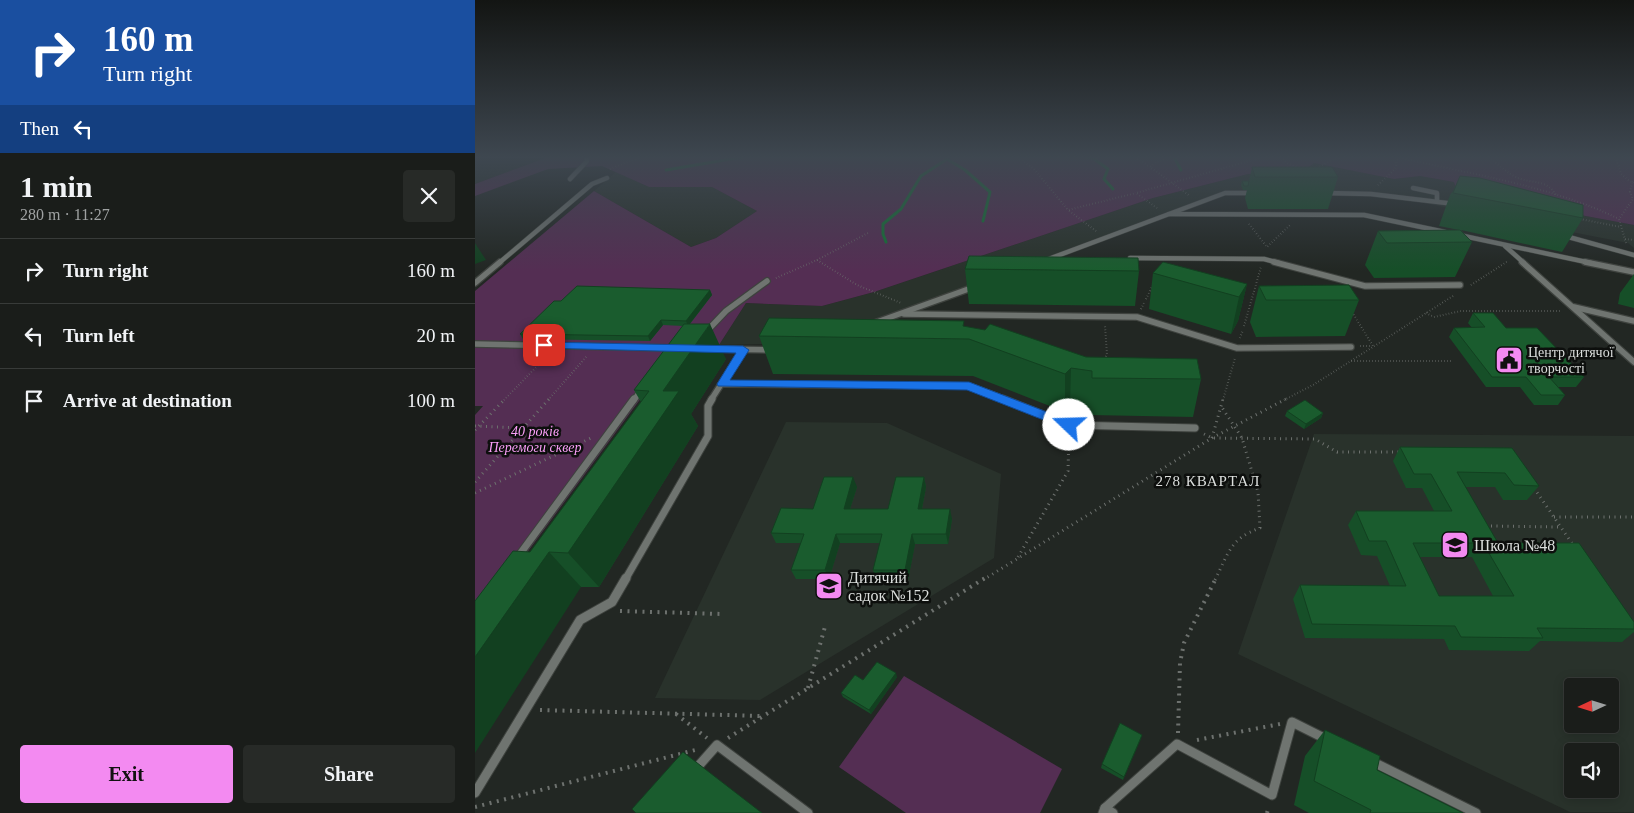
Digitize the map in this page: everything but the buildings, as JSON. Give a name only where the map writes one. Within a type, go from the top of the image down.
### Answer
[{"type":"lane","points":[[475,283],[579,195]]},
{"type":"lane","points":[[1043,261],[1220,195]]},
{"type":"lane","points":[[1377,195],[1458,205]]},
{"type":"lane","points":[[1437,201],[1439,195]]},
{"type":"lane","points":[[1168,214],[1364,215],[1447,232]]},
{"type":"lane","points":[[1457,234],[1634,272]]},
{"type":"lane","points":[[1563,235],[1634,255]]},
{"type":"lane","points":[[1503,244],[1634,362]]},
{"type":"lane","points":[[1052,258],[1071,258]]},
{"type":"lane","points":[[1128,258],[1264,259],[1365,286],[1462,287]]},
{"type":"lane","points":[[704,334],[726,311],[767,281]]},
{"type":"lane","points":[[872,324],[980,284]]},
{"type":"lane","points":[[1572,306],[1634,321]]},
{"type":"lane","points":[[900,314],[1137,317],[1237,348],[1351,346]]},
{"type":"lane","points":[[475,344],[677,348],[668,355]]},
{"type":"lane","points":[[705,349],[780,350]]},
{"type":"lane","points":[[475,793],[580,620],[612,602],[708,436],[708,406],[743,350]]},
{"type":"lane","points":[[515,561],[645,384]]},
{"type":"lane","points":[[722,384],[969,386],[1069,425],[1195,428]]},
{"type":"lane","points":[[1107,811],[1177,744],[1272,795],[1292,722],[1336,743]]},
{"type":"lane","points":[[687,779],[717,745],[808,813]]},
{"type":"lane","points":[[1362,756],[1476,813]]},
{"type":"path","points":[[1056,195],[1074,218],[1092,226],[1104,238]]},
{"type":"path","points":[[1068,210],[1128,195]]},
{"type":"path","points":[[1139,195],[1168,214]]},
{"type":"path","points":[[1190,195],[1200,202]]},
{"type":"path","points":[[1556,195],[1604,210],[1619,219],[1627,252]]},
{"type":"path","points":[[1619,219],[1633,199],[1631,195]]},
{"type":"path","points":[[1242,214],[1267,247],[1301,214]]},
{"type":"path","points":[[1577,218],[1621,227]]},
{"type":"path","points":[[767,281],[807,266],[868,232]]},
{"type":"path","points":[[1625,239],[1634,240]]},
{"type":"path","points":[[1462,287],[1516,256]]},
{"type":"path","points":[[1244,326],[1264,259]]},
{"type":"path","points":[[817,260],[863,289],[901,303],[909,311]]},
{"type":"path","points":[[1146,299],[1154,283]]},
{"type":"path","points":[[475,807],[717,745],[1212,438],[1313,385],[1455,294]]},
{"type":"path","points":[[1426,313],[1434,317],[1461,311],[1557,312],[1572,306]]},
{"type":"path","points":[[1349,308],[1373,346]]},
{"type":"path","points":[[1103,362],[1107,355],[1105,317]]},
{"type":"path","points":[[475,482],[596,345]]},
{"type":"path","points":[[1212,438],[1237,348]]},
{"type":"path","points":[[475,430],[547,355]]},
{"type":"path","points":[[1351,361],[1452,361]]},
{"type":"path","points":[[1221,406],[1242,438],[1257,492],[1259,528],[1244,534],[1234,542],[1184,643],[1180,663],[1177,744],[1292,722]]},
{"type":"path","points":[[1017,559],[1068,471],[1069,425]]},
{"type":"path","points":[[477,426],[523,428]]},
{"type":"path","points":[[475,493],[612,428]]},
{"type":"path","points":[[1212,438],[1315,439],[1337,452],[1404,452]]},
{"type":"path","points":[[1532,485],[1578,552]]},
{"type":"path","points":[[1554,517],[1634,516]]},
{"type":"path","points":[[1491,526],[1561,527]]},
{"type":"path","points":[[597,611],[722,614]]},
{"type":"path","points":[[808,688],[826,623]]},
{"type":"path","points":[[526,710],[763,716]]},
{"type":"path","points":[[675,714],[717,745]]},
{"type":"shaded area","points":[[601,195],[727,195],[757,211],[716,238],[691,247]]},
{"type":"shaded area","points":[[1165,195],[1218,195],[899,313],[805,343],[719,345],[746,303],[822,306],[874,292]]},
{"type":"shaded area","points":[[1380,195],[1473,195],[1634,225],[1634,248],[1628,243]]},
{"type":"shaded area","name":"Дитячий садок №152","points":[[786,422],[887,423],[1001,474],[994,558],[760,700],[655,698]]},
{"type":"shaded area","name":"Школа №48","points":[[1314,434],[1634,436],[1634,812],[1570,812],[1238,654]]},
{"type":"green space","points":[[589,195],[601,195],[691,247],[716,238],[757,211],[727,195],[1165,195],[874,292],[822,306],[746,303],[719,345],[475,342],[475,291]]},
{"type":"green space","points":[[1473,195],[1634,195],[1634,225]]},
{"type":"green space","name":"40 років Перемоги сквер","points":[[475,346],[678,348],[475,623],[475,415],[483,406],[475,406]]},
{"type":"green space","points":[[904,676],[1062,769],[1040,813],[906,813],[839,767]]},
{"type":"waterway","points":[[886,242],[883,234],[883,224],[901,209],[910,195]]},
{"type":"waterway","points":[[983,221],[989,195]]},
{"type":"place","name":"Центр дитячої творчості","points":[[1509,360]]},
{"type":"place","name":"Школа №48","points":[[1455,545]]},
{"type":"place","name":"Дитячий садок №152","points":[[829,586]]},
{"type":"district","name":"278 КВАРТАЛ","points":[[1208,481]]},
{"type":"route","points":[[544,345],[743,350],[722,384],[969,386],[1069,425]]}]
